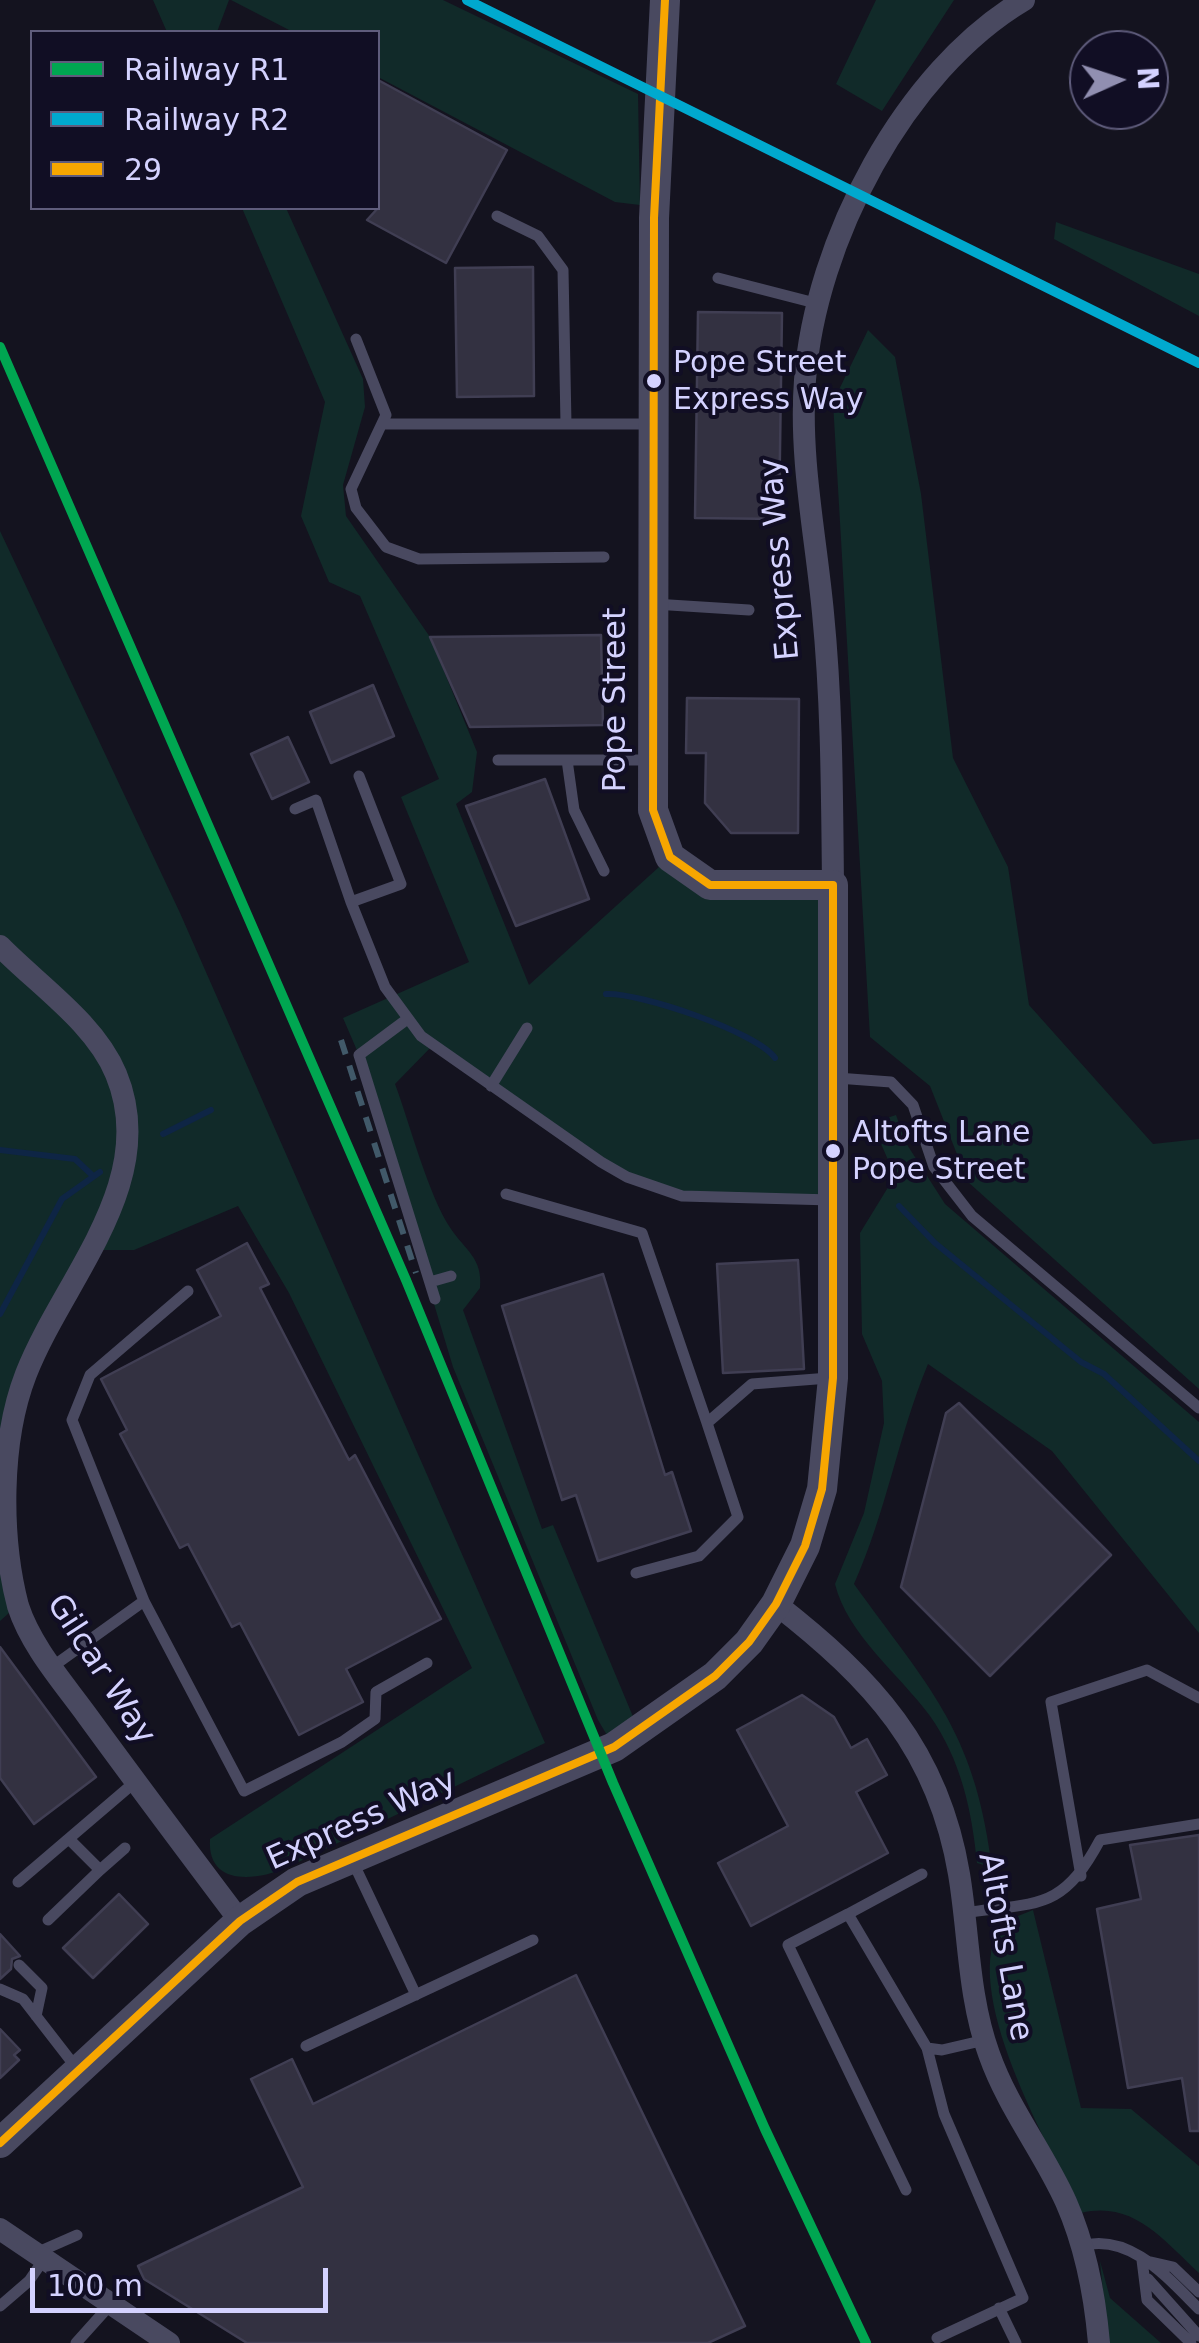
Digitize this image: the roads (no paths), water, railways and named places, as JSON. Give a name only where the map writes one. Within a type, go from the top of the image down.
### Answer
[{"type":"street","name":"Pope Street","points":[[665,0],[654,218],[650,760],[653,810],[670,857],[710,884],[832,886]]},
{"type":"street","name":"Express Way","points":[[832,886],[827,669],[804,426],[805,378],[820,304],[846,226],[906,109],[975,34],[1024,0]]},
{"type":"street","points":[[776,1604],[805,1546],[822,1488],[833,1378],[832,886]]},
{"type":"street","name":"Gilcar Way","points":[[0,946],[104,1050],[120,1084],[129,1122],[119,1191],[25,1376],[8,1453],[5,1492],[12,1579],[28,1628],[52,1667],[240,1921]]},
{"type":"street","name":"Express Way","points":[[0,2142],[240,1921],[296,1882],[614,1746],[715,1676],[749,1642],[776,1604]]},
{"type":"street","name":"Altofts Lane","points":[[776,1604],[845,1658],[912,1745],[943,1804],[984,2040],[1004,2096],[1066,2202],[1081,2246],[1099,2343]]},
{"type":"street","points":[[0,2228],[169,2343]]},
{"type":"lane","points":[[497,216],[538,236],[563,270],[566,424]]},
{"type":"lane","points":[[718,278],[820,304]]},
{"type":"lane","points":[[356,339],[384,400],[384,424],[361,461],[352,489],[356,508],[386,548],[419,559],[604,557]]},
{"type":"lane","points":[[384,424],[652,424]]},
{"type":"lane","points":[[651,604],[749,610]]},
{"type":"lane","points":[[498,760],[650,760]]},
{"type":"lane","points":[[567,760],[574,810],[604,870]]},
{"type":"lane","points":[[352,902],[401,884],[360,776]]},
{"type":"lane","points":[[295,809],[316,800],[385,987],[421,1036],[601,1162],[651,1186],[718,1200],[832,1200]]},
{"type":"lane","points":[[406,1020],[359,1055],[435,1299]]},
{"type":"lane","points":[[492,1086],[527,1028]]},
{"type":"lane","points":[[832,1077],[892,1082],[913,1105],[934,1167],[972,1216],[1199,1408]]},
{"type":"lane","points":[[506,1194],[642,1233],[708,1423],[738,1517],[699,1556],[636,1573]]},
{"type":"lane","points":[[430,1282],[451,1276]]},
{"type":"lane","points":[[188,1291],[90,1375],[72,1420],[144,1602],[244,1791],[342,1742],[375,1719],[376,1692],[427,1663]]},
{"type":"lane","points":[[708,1423],[752,1384],[833,1378]]},
{"type":"lane","points":[[52,1667],[144,1602]]},
{"type":"lane","points":[[1081,1876],[1051,1702],[1146,1670],[1199,1698]]},
{"type":"lane","name":"Gilcar Way","points":[[18,1882],[135,1782]]},
{"type":"lane","points":[[964,1914],[1058,1896],[1081,1876],[1100,1840],[1199,1824]]},
{"type":"lane","points":[[70,1840],[100,1870]]},
{"type":"lane","points":[[48,1920],[126,1848]]},
{"type":"lane","points":[[352,1860],[416,1995]]},
{"type":"lane","points":[[906,2190],[788,1945],[922,1874]]},
{"type":"lane","points":[[848,1914],[927,2048],[944,2114],[1023,2298],[937,2338]]},
{"type":"lane","points":[[306,2046],[533,1940]]},
{"type":"lane","points":[[19,1965],[42,1988],[36,2016]]},
{"type":"lane","points":[[0,1989],[22,1999],[78,2070]]},
{"type":"lane","points":[[927,2048],[942,2050],[984,2040]]},
{"type":"lane","points":[[0,2306],[29,2281],[40,2256],[77,2236]]},
{"type":"lane","points":[[1081,2246],[1111,2241],[1164,2274],[1199,2309]]},
{"type":"lane","points":[[1142,2260],[1173,2267],[1199,2292]]},
{"type":"lane","points":[[1142,2260],[1150,2286],[1199,2336]]},
{"type":"lane","points":[[1142,2260],[1147,2300],[1191,2343]]},
{"type":"lane","points":[[76,2343],[111,2304]]},
{"type":"lane","points":[[999,2308],[1016,2343]]},
{"type":"waterway","points":[[606,994],[696,1016],[746,1037],[775,1058]]},
{"type":"waterway","points":[[163,1134],[211,1110]]},
{"type":"waterway","points":[[0,1150],[75,1159],[92,1175]]},
{"type":"waterway","points":[[0,1314],[62,1199],[100,1172]]},
{"type":"waterway","points":[[899,1206],[935,1243],[1081,1362],[1104,1374],[1199,1461]]},
{"type":"railway","points":[[467,0],[1199,363]]},
{"type":"railway","points":[[0,347],[406,1280],[613,1783],[765,2129],[866,2343]]},
{"type":"railway","points":[[341,1040],[416,1273]]},
{"type":"rail line","name":"R2","points":[[467,0],[1199,363]]},
{"type":"rail line","name":"R1","points":[[0,347],[406,1280],[613,1783],[765,2129],[866,2343]]},
{"type":"place","name":"Pope Street Express Way","points":[[654,381]]},
{"type":"place","name":"Altofts Lane Pope Street","points":[[833,1151]]}]
